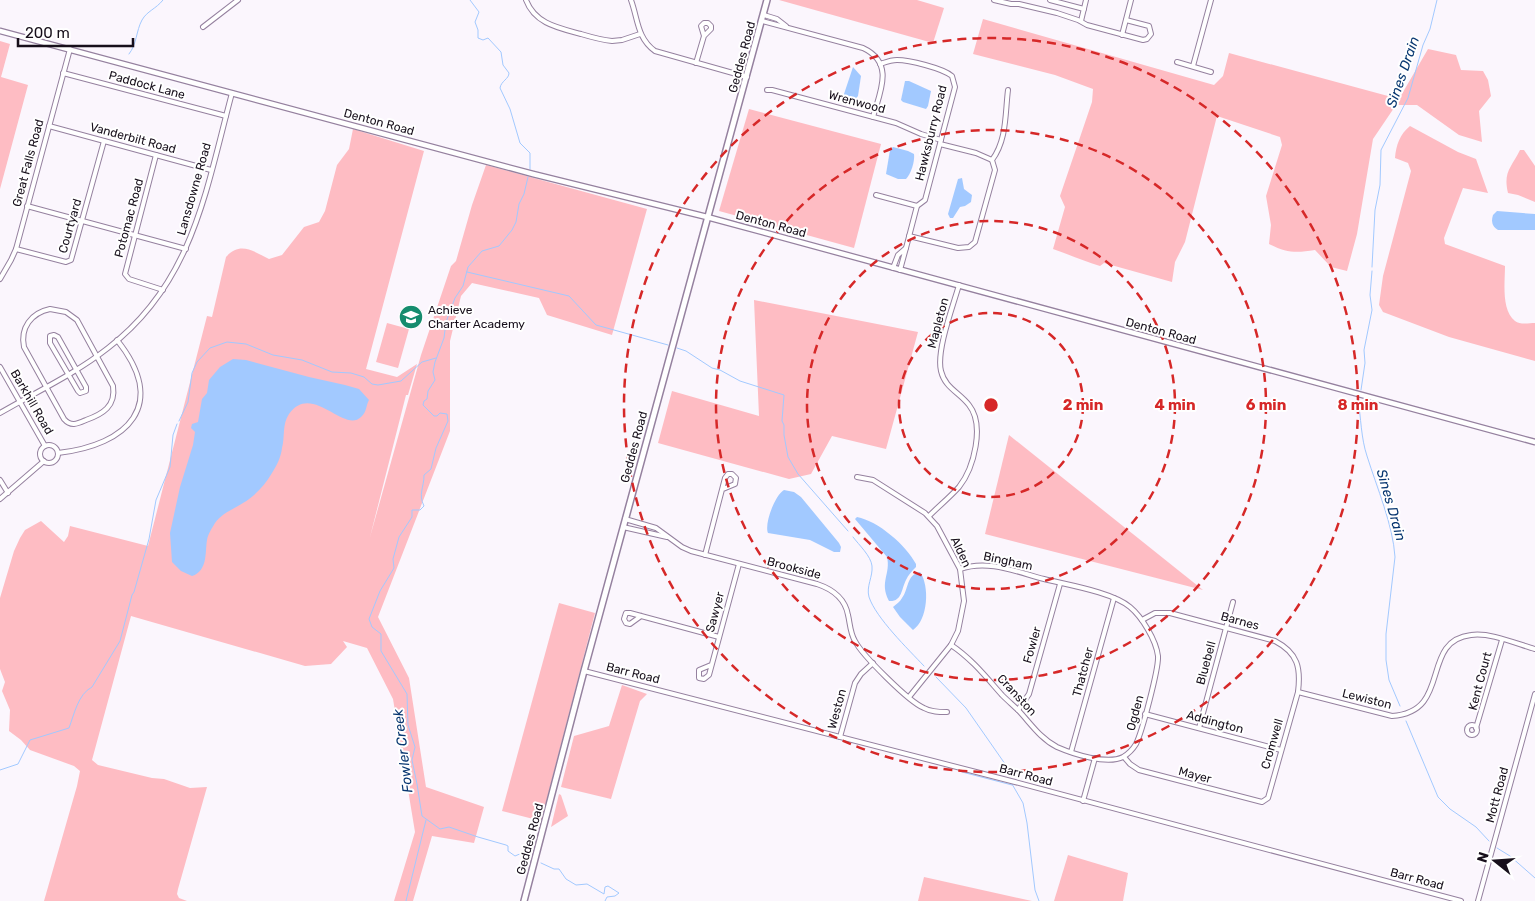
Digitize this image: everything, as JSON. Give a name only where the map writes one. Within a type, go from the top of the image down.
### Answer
[{"type":"main road","name":"Geddes Road","points":[[524,901],[584,671],[767,0]]},
{"type":"street","points":[[203,26],[238,0]]},
{"type":"street","points":[[526,0],[536,16],[554,27],[612,41],[640,34]]},
{"type":"street","points":[[631,0],[640,34],[647,45],[655,51],[746,77]]},
{"type":"street","points":[[994,0],[1010,4],[1020,2],[1068,16],[1087,25],[1144,40],[1151,34],[1149,26],[1126,20]]},
{"type":"street","points":[[1050,0],[1084,9]]},
{"type":"street","points":[[1081,21],[1086,0]]},
{"type":"street","points":[[1122,35],[1131,0]]},
{"type":"street","points":[[1193,66],[1211,0]]},
{"type":"street","points":[[764,14],[777,19],[787,28]]},
{"type":"street","points":[[762,21],[863,48],[873,54],[883,72],[883,80],[873,117]]},
{"type":"street","name":"Denton Road","points":[[0,31],[607,193],[707,217],[1535,442]]},
{"type":"street","points":[[696,63],[704,36]]},
{"type":"street","name":"Great Falls Road","points":[[0,280],[16,249],[70,49]]},
{"type":"street","name":"Hawksburry Road","points":[[880,64],[891,61],[903,61],[943,71],[952,76],[955,84],[925,200],[917,206],[900,270]]},
{"type":"street","points":[[1177,62],[1211,72]]},
{"type":"street","name":"Paddock Lane","points":[[63,73],[226,116]]},
{"type":"street","name":"Wrenwood","points":[[767,90],[896,123],[940,142],[984,155],[992,160]]},
{"type":"street","points":[[909,236],[958,248],[972,245],[977,239],[995,170],[992,160],[999,151],[1003,140],[1008,90]]},
{"type":"street","name":"Lansdowne Road","points":[[0,413],[97,356],[118,340],[141,318],[163,290],[186,249],[195,227],[232,93]]},
{"type":"street","name":"Vanderbilt Road","points":[[49,126],[211,170]]},
{"type":"street","name":"Courtyard","points":[[16,249],[69,262],[72,258],[104,141]]},
{"type":"street","name":"Potomac Road","points":[[156,155],[125,277],[163,290]]},
{"type":"street","points":[[876,196],[917,206]]},
{"type":"street","points":[[27,206],[186,249]]},
{"type":"street","name":"Hawksburry Road","points":[[893,268],[898,255],[906,248]]},
{"type":"street","name":"Mapleton","points":[[928,516],[959,488],[969,469],[978,432],[978,424],[970,406],[948,385],[940,368],[941,351],[959,285]]},
{"type":"street","points":[[54,309],[70,314],[79,324],[97,356],[112,381],[114,392],[110,405],[102,414],[76,424],[67,422],[27,354],[23,343],[25,328],[36,314],[45,310],[54,309]]},
{"type":"street","points":[[51,336],[56,336],[76,369],[86,388],[84,393],[78,392],[49,341],[51,336]]},
{"type":"street","points":[[58,453],[78,450],[106,441],[125,429],[132,419],[139,402],[140,386],[135,369],[118,340]]},
{"type":"street","name":"Barkhill Road","points":[[0,367],[46,446]]},
{"type":"street","points":[[0,500],[44,461],[53,462],[57,459],[58,453],[53,446],[46,446],[41,453],[44,461]]},
{"type":"street","name":"Alden","points":[[857,477],[873,480],[914,504],[928,516],[950,549],[960,569],[964,592],[963,613],[958,631],[951,645],[909,697]]},
{"type":"street","points":[[0,480],[8,493]]},
{"type":"street","points":[[705,555],[723,489]]},
{"type":"street","name":"Brookside","points":[[625,519],[656,528],[686,549],[816,584],[831,590],[842,600],[847,609],[855,642],[873,663],[909,697],[926,710],[947,712]]},
{"type":"street","name":"Brookside","points":[[623,527],[668,537]]},
{"type":"street","name":"Sawyer","points":[[711,665],[739,564]]},
{"type":"street","name":"Bingham","points":[[960,569],[976,564],[988,565],[1114,598]]},
{"type":"street","name":"Fowler","points":[[1018,710],[1029,694],[1060,584]]},
{"type":"street","name":"Ogden","points":[[1114,598],[1129,606],[1142,620],[1156,646],[1158,657],[1156,674],[1137,743],[1124,757]]},
{"type":"street","name":"Thatcher","points":[[1071,752],[1114,598]]},
{"type":"street","name":"Bluebell","points":[[1199,728],[1233,602]]},
{"type":"street","name":"Barnes","points":[[1142,620],[1150,615],[1167,612],[1275,641],[1287,649],[1300,670],[1298,692]]},
{"type":"street","points":[[641,616],[719,636]]},
{"type":"street","name":"Lewiston","points":[[1298,692],[1392,716],[1406,714],[1415,710],[1425,701],[1433,686],[1438,662],[1452,642],[1469,635],[1489,636],[1535,649]]},
{"type":"street","name":"Kent Court","points":[[1476,728],[1480,720],[1502,640]]},
{"type":"street","name":"Cranston","points":[[951,645],[980,669],[1048,741],[1071,752]]},
{"type":"street","name":"Weston","points":[[840,737],[855,683],[861,674],[873,663]]},
{"type":"street","name":"Barr Road","points":[[584,671],[1461,901]]},
{"type":"street","name":"Cromwell","points":[[1265,801],[1268,798],[1298,692]]},
{"type":"street","name":"Mott Road","points":[[1478,901],[1535,694]]},
{"type":"street","name":"Addington","points":[[1145,714],[1281,750]]},
{"type":"street","points":[[1071,752],[1112,761],[1124,757]]},
{"type":"street","name":"Mayer","points":[[1124,757],[1138,770],[1262,802],[1265,801]]},
{"type":"street","points":[[1083,801],[1095,758]]},
{"type":"shaded area","points":[[779,0],[917,0],[944,8],[933,43]]},
{"type":"shaded area","points":[[983,19],[1214,85],[1223,76],[1229,53],[1399,99],[1428,49],[1456,55],[1461,70],[1483,71],[1488,80],[1491,96],[1479,111],[1482,142],[1459,135],[1417,105],[1396,105],[1373,139],[1357,234],[1347,271],[1331,267],[1315,250],[1292,252],[1269,244],[1271,225],[1266,196],[1282,145],[1280,137],[1217,116],[1185,242],[1175,262],[1172,282],[1104,263],[1100,266],[1053,249],[1065,207],[1060,196],[1092,102],[1093,89],[1055,75],[973,54]]},
{"type":"shaded area","points":[[0,41],[10,44],[1,77],[28,85],[0,189]]},
{"type":"shaded area","points":[[749,109],[881,144],[854,248],[719,211]]},
{"type":"shaded area","points":[[1410,126],[1458,152],[1476,159],[1488,193],[1463,188],[1444,238],[1445,244],[1505,266],[1505,295],[1511,316],[1519,323],[1535,323],[1535,361],[1449,337],[1383,312],[1379,305],[1383,276],[1411,171],[1408,163],[1395,158],[1401,136]]},
{"type":"shaded area","points":[[353,129],[424,151],[366,369],[397,377],[417,364],[408,395],[406,395],[370,537],[421,355],[451,266],[456,261],[486,165],[647,209],[612,335],[547,315],[539,298],[472,283],[461,296],[450,341],[450,431],[378,617],[409,678],[426,787],[484,807],[474,843],[432,836],[413,901],[394,901],[415,832],[393,699],[367,648],[343,641],[347,647],[331,664],[305,666],[131,616],[92,760],[98,765],[152,778],[164,779],[190,788],[207,787],[177,894],[179,898],[187,901],[44,901],[80,771],[74,766],[30,750],[9,731],[10,710],[2,691],[5,682],[0,669],[0,598],[14,551],[25,530],[41,521],[64,542],[68,536],[70,526],[148,546],[207,316],[212,317],[226,257],[236,249],[242,248],[269,259],[282,255],[304,227],[319,222],[325,211],[337,165],[349,149]]},
{"type":"shaded area","points":[[1520,150],[1524,150],[1535,166],[1535,202],[1508,193],[1507,175]]},
{"type":"shaded area","points":[[754,300],[918,332],[886,449],[832,436],[811,474],[789,479],[658,443],[672,391],[759,416]]},
{"type":"shaded area","points":[[387,323],[409,329],[398,368],[376,362]]},
{"type":"shaded area","points":[[1009,435],[1203,590],[985,534]]},
{"type":"shaded area","points":[[559,603],[595,613],[541,821],[502,811]]},
{"type":"shaded area","points":[[622,685],[647,694],[640,701],[611,799],[561,787],[574,736],[609,726]]},
{"type":"shaded area","points":[[559,794],[568,816],[551,827]]},
{"type":"shaded area","points":[[1068,855],[1128,873],[1123,901],[1054,901]]},
{"type":"shaded area","points":[[924,877],[1032,901],[918,901]]},
{"type":"water","points":[[853,67],[861,76],[858,96],[852,103],[845,98],[844,94]]},
{"type":"water","points":[[905,81],[931,91],[926,109],[901,100]]},
{"type":"water","points":[[893,147],[914,154],[912,167],[906,179],[898,179],[886,174],[890,150]]},
{"type":"water","points":[[962,178],[964,189],[972,195],[971,202],[960,207],[953,218],[950,218],[948,214],[958,179]]},
{"type":"water","points":[[1497,211],[1535,214],[1535,230],[1498,230],[1493,226],[1492,222],[1493,215]]},
{"type":"water","points":[[233,359],[246,360],[359,389],[369,400],[363,415],[354,420],[346,419],[317,405],[308,403],[298,406],[289,414],[284,426],[281,455],[274,470],[256,494],[225,514],[215,523],[208,538],[203,566],[197,574],[192,576],[181,571],[172,562],[170,533],[180,487],[193,445],[195,432],[191,428],[192,424],[198,422],[202,399],[207,393],[209,380],[220,367]]},
{"type":"water","points":[[784,490],[794,492],[801,497],[839,543],[841,547],[840,552],[834,552],[810,540],[768,533],[767,529],[771,510],[777,498]]},
{"type":"water","points":[[857,517],[874,523],[891,535],[906,549],[916,564],[896,600],[889,601],[886,594],[887,557],[855,519]]},
{"type":"water","points":[[920,572],[925,586],[926,602],[922,619],[913,630],[893,607],[901,599],[912,576]]},
{"type":"waterway","points":[[129,54],[134,46],[142,20],[146,14],[163,0]]},
{"type":"waterway","name":"Fowler Creek","points":[[470,0],[479,12],[475,22],[478,38],[483,40],[488,38],[501,52],[503,65],[509,73],[500,88],[510,109],[520,143],[530,153],[530,169]]},
{"type":"waterway","name":"Sines Drain","points":[[1372,267],[1375,210],[1380,185],[1381,150],[1408,98],[1423,45],[1430,29],[1437,0]]},
{"type":"waterway","name":"Fowler Creek","points":[[528,177],[524,194],[519,204],[516,222],[512,230],[499,246],[482,251],[468,267],[463,286],[455,298],[446,322],[444,338],[433,372],[435,380],[428,391],[427,399],[423,405],[434,416],[440,413],[447,414],[448,421],[436,448],[431,469],[424,475],[421,494],[424,506],[420,510],[412,510],[412,517],[399,537],[393,559],[394,568],[380,591],[369,619],[372,627],[381,634],[381,651],[407,694],[408,725],[415,747],[412,760],[422,816],[440,829],[449,827],[506,845],[508,846],[508,851],[515,856],[522,853],[528,856]]},
{"type":"waterway","name":"Sines Drain","points":[[1361,390],[1365,363],[1364,350],[1372,310],[1370,295],[1372,271]]},
{"type":"waterway","points":[[467,272],[569,296],[596,325],[668,345]]},
{"type":"waterway","points":[[179,421],[188,402],[192,373],[197,362],[210,348],[227,342],[246,344],[273,355],[302,360],[332,372],[351,373],[364,377],[372,384],[378,385],[401,381],[422,362],[436,358]]},
{"type":"waterway","points":[[677,348],[686,351],[712,368],[720,370],[740,381],[784,395],[782,421],[788,457],[798,474],[848,531]]},
{"type":"waterway","name":"Sines Drain","points":[[1358,399],[1365,449],[1388,519],[1394,545],[1395,557],[1386,634],[1386,660],[1389,680],[1400,706]]},
{"type":"waterway","points":[[0,770],[18,764],[30,740],[69,728],[80,700],[87,690],[92,687],[120,641],[149,539],[156,500],[170,467],[173,435],[177,424]]},
{"type":"waterway","points":[[853,537],[871,562],[872,570],[868,593],[873,605],[893,633],[924,666]]},
{"type":"waterway","points":[[936,677],[966,708],[1010,771]]},
{"type":"waterway","name":"Sines Drain","points":[[1406,721],[1438,797],[1450,809],[1476,827],[1489,841]]},
{"type":"waterway","points":[[962,772],[1012,785]]},
{"type":"waterway","points":[[1012,784],[1023,803],[1035,890],[1039,901]]},
{"type":"waterway","points":[[406,901],[426,820]]},
{"type":"waterway","name":"Sines Drain","points":[[1497,848],[1510,856],[1535,878]]},
{"type":"waterway","name":"Fowler Creek","points":[[541,863],[554,869],[559,869],[566,879],[576,885],[587,884],[604,894],[605,887],[608,886],[619,893],[615,896],[607,897],[605,901]]},
{"type":"place","name":"Achieve Charter Academy","points":[[411,317]]}]
